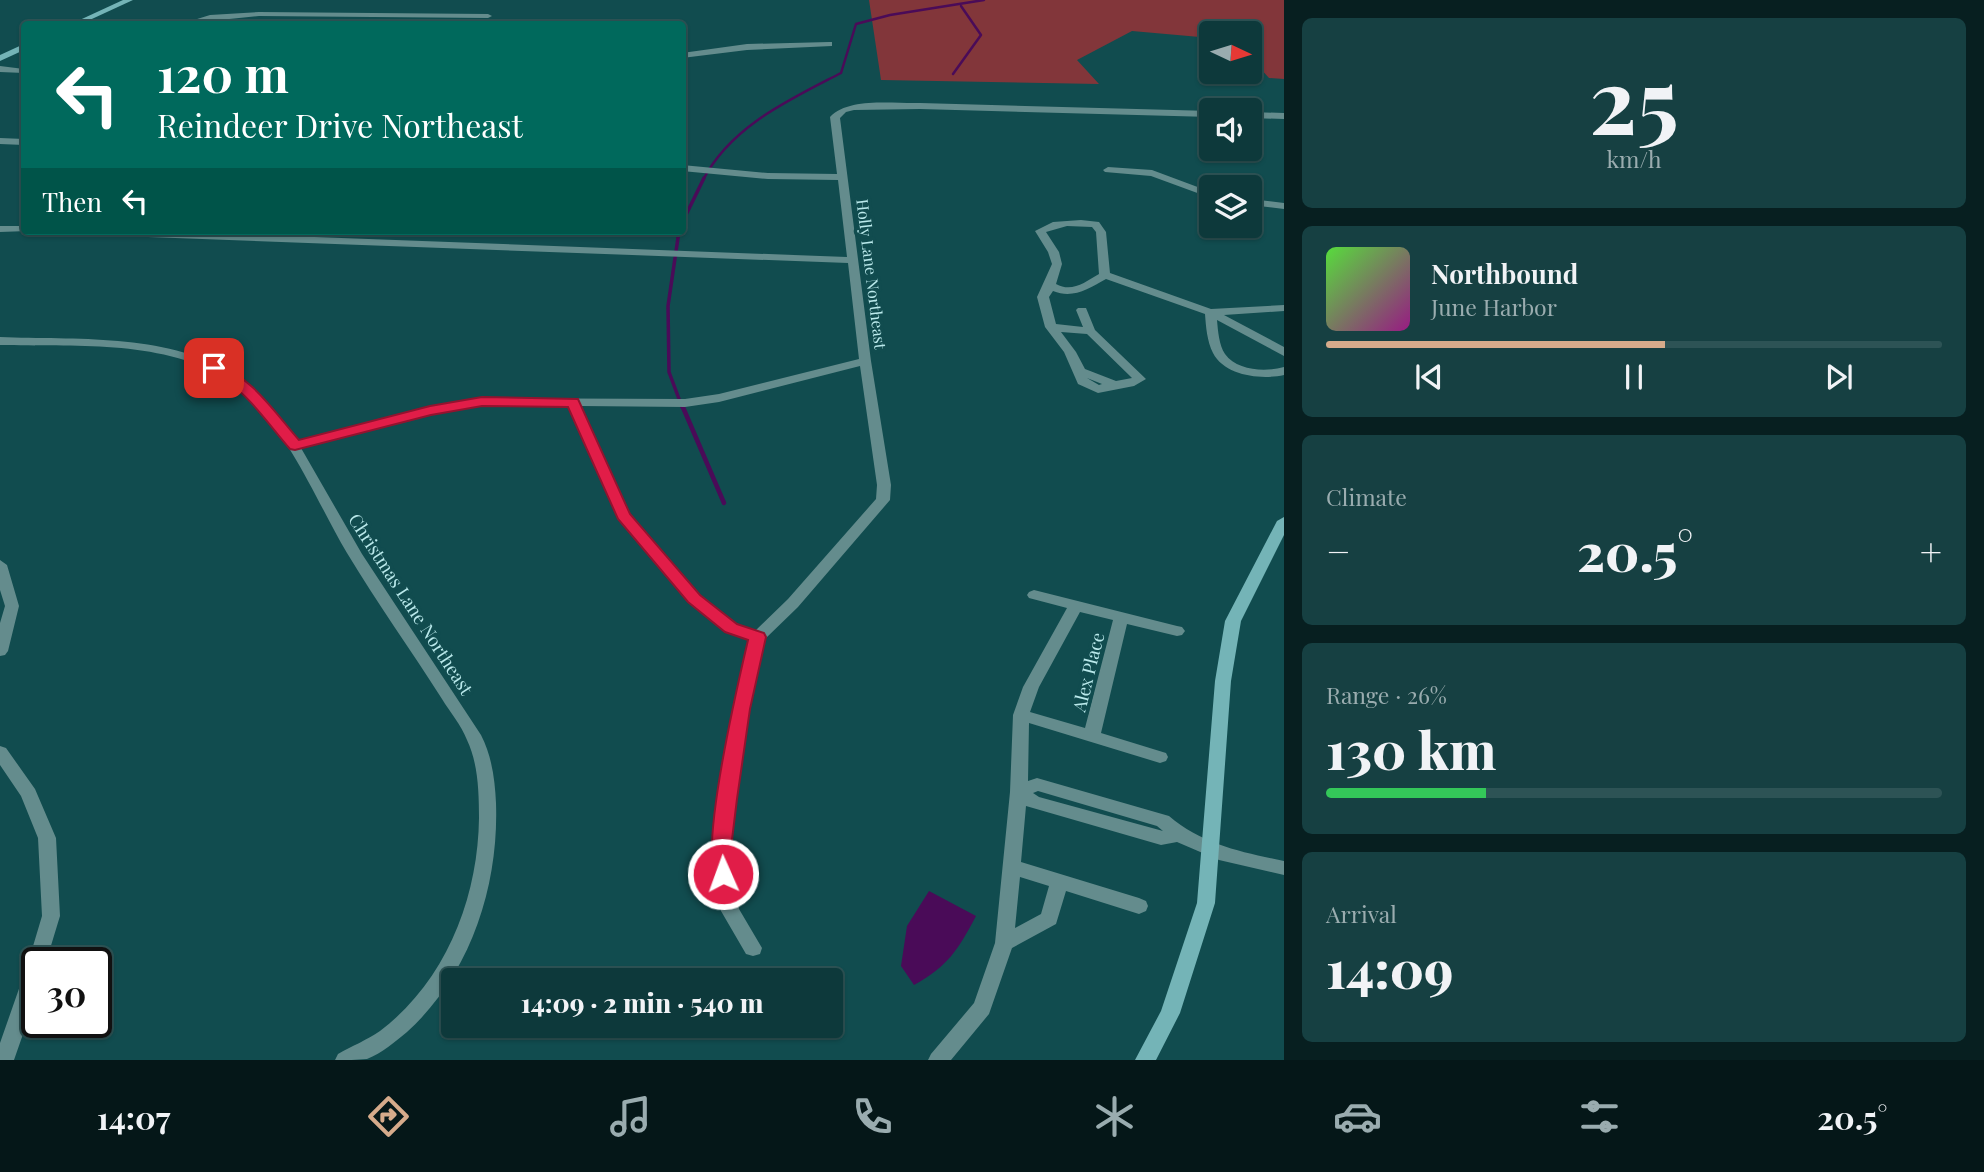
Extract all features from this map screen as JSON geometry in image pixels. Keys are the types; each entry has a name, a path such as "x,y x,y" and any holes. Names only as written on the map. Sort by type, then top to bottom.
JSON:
{"main road":[{"path":"82,21 129,0"},
{"path":"0,58 21,48"},
{"path":"1145,1060 1170,1013 1189,962 1206,903 1223,681 1233,621 1283,524"}],"street":[{"path":"198,21 259,14 488,16"},
{"path":"686,55 747,47 829,44"},
{"path":"0,69 21,71"},
{"name":"Holly Lane Northeast","path":"295,446 430,410 482,402 652,404 719,398 865,361 835,117 843,110 854,107 920,106 1199,114"},
{"path":"1262,115 1284,116"},
{"path":"0,141 21,142"},
{"path":"686,168 768,176 842,177"},
{"path":"1108,170 1152,173 1199,191"},
{"path":"1262,203 1284,206"},
{"path":"1082,310 1090,331 1140,379 1129,384 1098,389 1082,381 1081,372 1051,327 1042,297 1052,286 1053,271 1058,264 1055,249 1042,237 1040,231 1073,222 1095,224 1101,232 1105,275"},
{"path":"0,229 21,229"},
{"path":"175,235 852,260"},
{"path":"1052,286 1059,291 1077,290 1105,275 1210,312 1284,352"},
{"path":"1210,312 1284,308"},
{"path":"1210,312 1218,352 1223,360 1250,372 1267,374 1284,371"},
{"path":"1051,327 1090,331"},
{"name":"Christmas Lane Northeast","path":"0,341 133,348 189,357 230,377 258,402 295,446 336,524 475,741 488,800 485,859 477,901 464,941 442,977 417,1007 386,1038 345,1060"},
{"path":"753,948 730,911 720,856 741,709 758,637 793,603 883,500 884,485 865,361"},
{"path":"573,402 623,516 694,598 731,628 758,637"},
{"path":"0,565 12,606 0,651"},
{"path":"1034,595 1177,631"},
{"path":"938,1060 982,1008 1004,943 1019,792 1021,715 1031,687 1076,605"},
{"name":"Alex Place","path":"1092,735 1121,618"},
{"path":"1021,715 1160,757"},
{"path":"0,752 29,794 47,838 51,916 42,947"},
{"path":"1019,792 1037,784 1161,838 1177,835 1212,852 1284,868"},
{"path":"1012,867 1139,906"},
{"path":"1004,943 1049,919 1059,882"},
{"path":"4,1060 21,1011"}],"shaded area":[{"path":"869,0 1284,0 1284,79 1269,78 1262,70 1262,21 1199,21 1199,37 1132,31 1077,60 1099,84 881,80"},
{"path":"929,891 976,916 964,938 944,964 914,985 901,966 907,926"}],"waterway":[{"path":"703,180 729,144 763,116 841,73 856,24 890,15 984,0"},
{"path":"953,74 981,35 961,6"},
{"path":"686,215 703,180"},
{"path":"678,235 668,306 669,372 682,407"},
{"path":"682,405 724,503"}],"route":[{"path":"214,368 230,377 258,402 295,446 430,410 482,402 573,402 623,516 694,598 731,628 758,637 741,709 727,799 720,856 723,874"}]}
